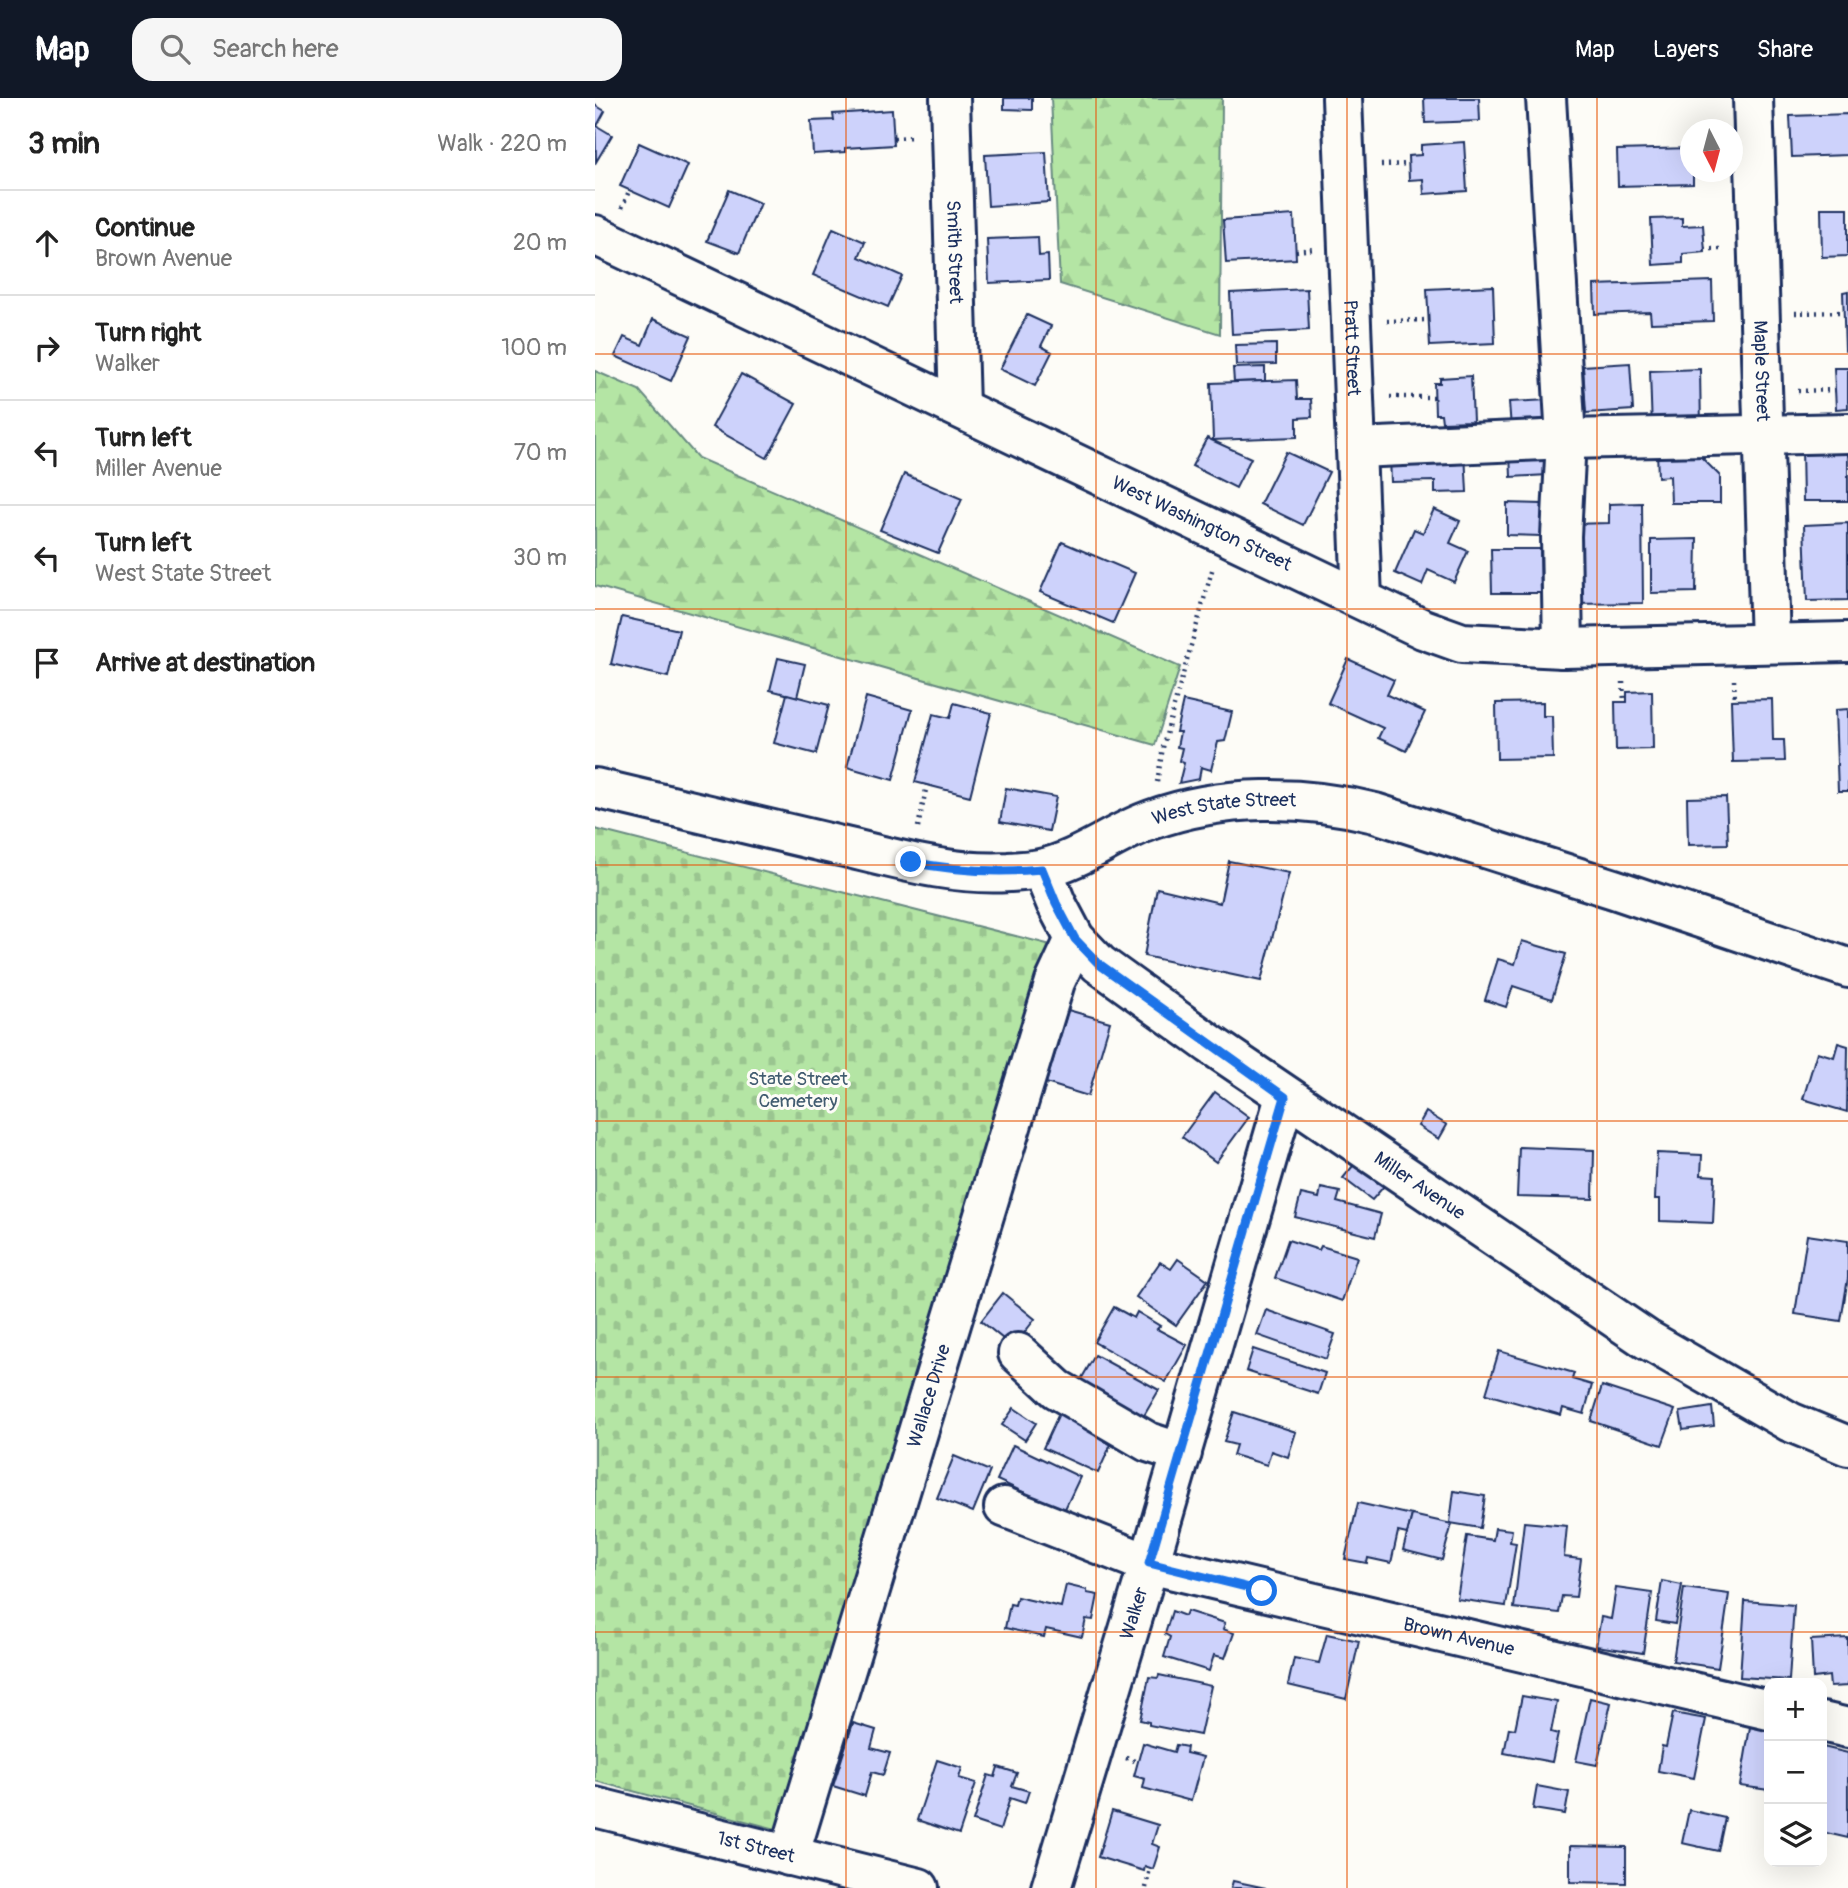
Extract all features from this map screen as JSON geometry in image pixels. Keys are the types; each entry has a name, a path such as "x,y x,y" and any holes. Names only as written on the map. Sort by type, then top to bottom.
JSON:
{"street":[{"name":"Smith Street","path":"950,98 959,407"},
{"name":"Pratt Street","path":"1342,98 1362,598"},
{"path":"1546,98 1566,439 1561,536 1563,648"},
{"name":"Maple Street","path":"1753,98 1770,643"},
{"name":"West Washington Street","path":"595,235 1423,629 1462,643 1563,648 1848,642"},
{"path":"1356,448 1566,439 1848,433"},
{"name":"West State Street","path":"595,788 937,867 984,872 1042,869 1153,819 1184,810 1263,801 1314,801 1343,805 1639,897 1848,968"},
{"name":"Miller Avenue","path":"1042,869 1075,939 1099,964 1285,1097 1646,1339 1790,1422 1848,1446"},
{"name":"Wallace Drive","path":"789,1856 1055,982 1075,939"},
{"name":"Walker","path":"1051,1888 1182,1453 1285,1097"},
{"path":"1018,1353 1057,1389 1148,1442 1182,1453"},
{"name":"Brown Avenue","path":"1004,1507 1149,1563 1764,1709"},
{"path":"1827,1723 1848,1728"},
{"name":"1st Street","path":"595,1807 919,1888"}],"path":[{"path":"1374,166 1408,164"},
{"path":"623,206 629,191"},
{"path":"1783,313 1843,312"},
{"path":"1381,321 1428,320"},
{"path":"1786,392 1835,390"},
{"path":"1385,397 1434,397"},
{"path":"1154,794 1164,741 1212,568"},
{"path":"1733,673 1735,700"},
{"path":"1623,674 1624,702"},
{"path":"923,805 927,785"},
{"path":"1146,1888 1150,1868"}],"green space":[{"path":"1051,98 1222,98 1220,334 1060,284"},
{"path":"595,371 639,390 698,458 1180,667 1155,745 595,586"},
{"name":"State Street Cemetery","path":"595,829 1055,946 776,1829 595,1781"}],"building":[{"path":"1004,98 1032,98 1032,110 1004,109"},
{"path":"1424,98 1479,98 1480,121 1425,123"},
{"path":"595,105 605,111 597,126 612,135 596,162"},
{"path":"892,110 894,145 845,148 845,152 813,154 811,121 834,120 833,114"},
{"path":"1848,114 1848,155 1792,157 1790,116"},
{"path":"1464,142 1467,191 1424,194 1423,179 1409,180 1408,156 1421,155 1421,145"},
{"path":"639,143 688,165 669,208 620,186"},
{"path":"1680,148 1680,182 1693,184 1618,186 1617,150"},
{"path":"1046,152 1049,202 988,206 985,155"},
{"path":"729,190 760,203 739,253 707,241"},
{"path":"1821,208 1848,208 1848,256 1822,257"},
{"path":"1294,215 1296,259 1226,263 1223,220"},
{"path":"1682,218 1682,226 1703,225 1705,252 1683,254 1683,263 1653,265 1651,219"},
{"path":"833,228 865,242 859,257 902,276 888,307 813,275"},
{"path":"1038,237 1039,256 1048,255 1049,280 989,283 987,239"},
{"path":"1712,281 1713,321 1651,323 1650,312 1595,314 1594,285"},
{"path":"1493,286 1495,343 1430,346 1427,289"},
{"path":"1307,289 1309,330 1232,334 1230,293"},
{"path":"1848,291 1848,350 1845,350 1843,292"},
{"path":"1027,315 1051,326 1041,346 1052,352 1035,386 1000,369"},
{"path":"653,319 691,336 671,381 615,356 624,337 642,345"},
{"path":"1276,344 1276,364 1236,365 1235,345"},
{"path":"1630,363 1633,410 1586,413 1583,366"},
{"path":"1265,367 1265,381 1234,382 1233,368"},
{"path":"1834,368 1848,368 1848,408 1836,409"},
{"path":"1700,369 1701,430 1652,430 1650,371"},
{"path":"741,374 796,404 767,458 712,427"},
{"path":"1471,376 1473,421 1442,422 1441,414 1435,414 1434,383 1440,383 1440,378"},
{"path":"1296,380 1297,399 1311,399 1312,417 1297,418 1297,437 1213,440 1211,383"},
{"path":"1548,400 1549,426 1511,428 1509,402"},
{"path":"1207,438 1251,458 1236,488 1192,466"},
{"path":"1802,448 1848,448 1848,501 1803,501"},
{"path":"1547,451 1548,475 1511,477 1510,452"},
{"path":"1657,451 1695,451 1720,476 1720,503 1671,503 1670,476 1658,477"},
{"path":"1286,452 1329,472 1303,525 1260,504"},
{"path":"1465,453 1467,492 1435,493 1435,481 1391,482 1390,457"},
{"path":"904,474 962,499 938,553 880,530"},
{"path":"1507,503 1542,504 1541,536 1507,535"},
{"path":"1642,503 1643,603 1572,604 1570,524 1609,523 1609,504"},
{"path":"1434,509 1460,521 1450,543 1468,551 1454,582 1428,570 1422,585 1395,573 1414,529 1423,533"},
{"path":"1848,523 1848,600 1807,601 1804,525"},
{"path":"1697,539 1696,592 1651,593 1651,540"},
{"path":"1062,542 1135,573 1113,623 1040,592"},
{"path":"1491,549 1540,549 1541,593 1492,593"},
{"path":"622,617 679,630 668,677 611,664"},
{"path":"778,658 805,664 797,697 770,690"},
{"path":"1348,659 1394,680 1387,695 1425,712 1406,751 1378,738 1383,728 1328,703"},
{"path":"1652,691 1653,749 1616,750 1615,702 1627,702 1627,692"},
{"path":"787,694 829,705 816,754 774,743"},
{"path":"866,697 912,710 893,780 847,767"},
{"path":"1772,699 1773,740 1784,740 1785,761 1733,762 1731,700"},
{"path":"1183,701 1232,712 1225,741 1218,742 1211,770 1201,767 1199,779 1179,783 1184,763 1179,761 1182,748 1177,747 1180,732 1176,732"},
{"path":"1543,702 1543,716 1552,716 1553,758 1497,759 1496,703"},
{"path":"954,703 991,713 970,796 915,782 933,714 950,718"},
{"path":"1848,709 1848,791 1838,791 1835,710"},
{"path":"1006,788 1056,797 1049,831 1000,822"},
{"path":"1726,797 1728,844 1688,845 1687,798"},
{"path":"1229,861 1289,873 1261,981 1144,956 1157,888 1220,903"},
{"path":"1522,941 1566,954 1552,999 1513,986 1506,1007 1485,1000 1498,959 1515,964"},
{"path":"1068,1010 1110,1022 1088,1096 1046,1083"},
{"path":"1838,1043 1848,1046 1847,1112 1803,1099 1817,1052 1834,1057"},
{"path":"1215,1092 1249,1117 1216,1162 1182,1137"},
{"path":"1426,1112 1447,1125 1439,1139 1418,1126"},
{"path":"1519,1147 1594,1150 1593,1199 1517,1197"},
{"path":"1657,1153 1702,1155 1701,1175 1715,1176 1713,1223 1660,1221 1660,1199 1655,1199"},
{"path":"1357,1161 1386,1184 1372,1200 1343,1178"},
{"path":"1321,1188 1340,1192 1337,1202 1381,1214 1375,1237 1295,1217 1301,1194 1319,1198"},
{"path":"1807,1235 1848,1241 1848,1278 1841,1321 1795,1314"},
{"path":"1288,1240 1319,1250 1321,1246 1357,1257 1342,1301 1275,1278"},
{"path":"1178,1259 1208,1280 1176,1325 1136,1297 1160,1262 1171,1269"},
{"path":"1003,1293 1035,1319 1013,1347 981,1321"},
{"path":"1114,1307 1134,1318 1137,1312 1160,1326 1157,1329 1187,1345 1166,1382 1094,1342"},
{"path":"1266,1310 1335,1334 1326,1359 1257,1335"},
{"path":"1253,1349 1325,1373 1318,1394 1246,1371"},
{"path":"1499,1351 1574,1373 1572,1379 1592,1385 1584,1414 1563,1408 1561,1415 1486,1394"},
{"path":"1095,1355 1159,1390 1138,1426 1075,1390"},
{"path":"1602,1386 1675,1410 1662,1445 1591,1421"},
{"path":"1062,1407 1114,1438 1098,1473 1043,1448"},
{"path":"1712,1407 1714,1426 1683,1430 1680,1412"},
{"path":"1014,1408 1036,1423 1025,1440 1002,1425"},
{"path":"1234,1412 1296,1432 1288,1457 1271,1451 1267,1465 1233,1455 1236,1445 1224,1442"},
{"path":"1013,1445 1080,1477 1064,1511 997,1480"},
{"path":"954,1456 990,1471 973,1512 937,1498"},
{"path":"1454,1491 1485,1496 1480,1528 1450,1523"},
{"path":"1358,1503 1412,1515 1407,1534 1398,1532 1391,1563 1368,1558 1367,1563 1345,1559"},
{"path":"1412,1515 1452,1524 1442,1560 1403,1550"},
{"path":"1524,1522 1567,1526 1564,1557 1581,1559 1576,1597 1562,1596 1559,1613 1514,1608"},
{"path":"1495,1528 1512,1530 1510,1542 1516,1543 1506,1606 1457,1599 1467,1536 1493,1540"},
{"path":"1662,1581 1682,1585 1675,1624 1656,1621"},
{"path":"1066,1585 1098,1595 1093,1620 1086,1619 1082,1637 1046,1629 1044,1637 1005,1628 1010,1604 1015,1605 1017,1597 1061,1607"},
{"path":"1616,1588 1652,1593 1643,1653 1596,1646 1601,1617 1611,1619"},
{"path":"1684,1588 1729,1594 1718,1668 1673,1661"},
{"path":"1745,1601 1794,1605 1789,1678 1740,1677"},
{"path":"1172,1611 1185,1616 1187,1611 1225,1623 1223,1629 1234,1633 1225,1658 1214,1655 1209,1671 1164,1657 1170,1637 1165,1634"},
{"path":"1327,1634 1359,1641 1346,1699 1288,1685 1294,1658 1319,1663"},
{"path":"1848,1638 1848,1686 1830,1687 1829,1676 1813,1678 1811,1640"},
{"path":"1159,1675 1211,1686 1200,1735 1149,1725 1149,1722 1140,1720 1149,1677 1158,1678"},
{"path":"1522,1696 1557,1702 1551,1732 1558,1734 1552,1762 1504,1753 1509,1728 1515,1729"},
{"path":"1590,1698 1611,1703 1597,1765 1576,1761"},
{"path":"1673,1713 1706,1719 1694,1778 1658,1771 1662,1746 1666,1747"},
{"path":"853,1723 876,1730 871,1748 890,1753 883,1775 872,1772 865,1796 833,1786"},
{"path":"1750,1727 1764,1729 1764,1789 1740,1786"},
{"path":"1143,1743 1174,1752 1176,1745 1187,1747 1186,1753 1203,1757 1191,1801 1143,1788 1145,1779 1134,1776"},
{"path":"1827,1748 1848,1753 1848,1838 1827,1833"},
{"path":"937,1760 962,1768 959,1778 976,1783 959,1834 917,1820"},
{"path":"998,1767 1017,1773 1012,1786 1029,1791 1025,1803 1010,1798 1000,1830 973,1821 988,1775 995,1777"},
{"path":"1537,1786 1569,1792 1565,1814 1533,1809"},
{"path":"1689,1810 1725,1818 1718,1851 1682,1843"},
{"path":"1112,1811 1158,1825 1152,1844 1160,1847 1153,1869 1145,1866 1144,1871 1098,1857"},
{"path":"1570,1846 1626,1847 1626,1883 1570,1882"},
{"path":"1233,1881 1266,1888 1231,1888"}],"route":[{"path":"911,862 973,872 1042,869 1075,939 1099,964 1285,1097 1149,1563 1262,1591"}]}
